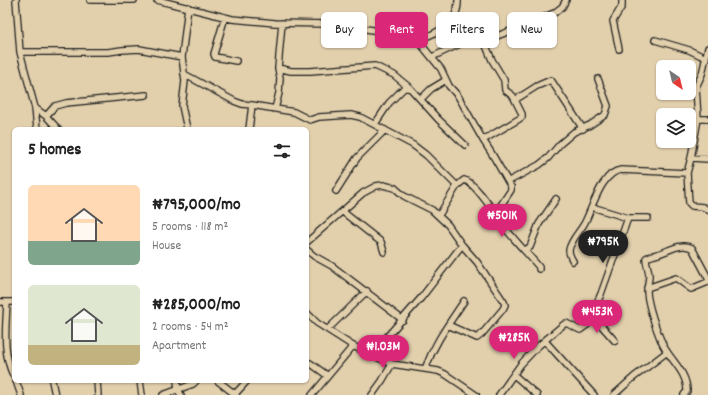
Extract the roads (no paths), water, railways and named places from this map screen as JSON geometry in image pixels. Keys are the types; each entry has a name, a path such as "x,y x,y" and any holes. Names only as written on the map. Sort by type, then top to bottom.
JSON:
{"street":[{"path":"16,0 20,52 35,108 38,127"},
{"path":"90,0 134,0"},
{"path":"157,0 179,2 188,7 225,17 282,23 327,24 375,30"},
{"path":"428,36 433,34 454,18 458,0"},
{"path":"499,35 554,13 566,0"},
{"path":"619,49 614,21 622,6 622,0"},
{"path":"187,127 182,106 186,77 182,57 188,7"},
{"path":"225,17 214,54 215,57 236,61"},
{"path":"275,109 279,94 280,78 278,68 282,23"},
{"path":"655,40 689,50 706,58"},
{"path":"425,48 441,69 449,86 458,96 482,140 509,181 512,190 495,214"},
{"path":"432,57 451,48"},
{"path":"482,140 522,117 516,100 510,92 505,90 504,80 487,48"},
{"path":"708,48 702,74 696,88 698,119 687,173 689,203 692,206 703,207 708,210"},
{"path":"20,52 108,52 139,49 182,57"},
{"path":"278,68 310,71 375,66 394,75 421,99 438,119 465,145"},
{"path":"186,77 207,85 242,104 294,112 310,120 319,117 351,115 360,116 413,145 426,155 457,186"},
{"path":"509,181 539,165 553,154 560,144 574,132 583,129 605,115 608,106 598,79"},
{"path":"421,99 432,89 446,80"},
{"path":"516,100 537,86 551,80 583,129"},
{"path":"375,124 389,103 405,86"},
{"path":"46,116 55,106 66,103 146,95"},
{"path":"249,127 252,105"},
{"path":"35,108 46,116 56,127"},
{"path":"698,119 708,120"},
{"path":"336,191 357,158 385,130"},
{"path":"691,158 708,159"},
{"path":"572,261 569,254 571,245 586,220 603,183 617,170 687,173"},
{"path":"439,215 457,186 464,180 468,181 478,191 506,230 525,250 539,269"},
{"path":"309,240 363,194 376,186 383,185 394,188 404,196 432,210 439,215 457,236 462,246 488,278 505,305 482,334 477,338 448,325"},
{"path":"525,250 530,247 538,224 556,199"},
{"path":"592,207 628,218 648,218"},
{"path":"343,212 380,242 384,252"},
{"path":"499,395 521,364 566,323 580,330 587,324 592,316 614,260 618,242 628,218"},
{"path":"375,355 385,340 403,320 462,246"},
{"path":"684,395 687,391 685,381 679,367 667,352 656,325 647,294 649,276 646,258 683,246 692,248 708,278"},
{"path":"309,252 314,256 329,263 403,320"},
{"path":"647,288 676,278 690,289 708,282"},
{"path":"328,329 367,291"},
{"path":"424,369 440,336 464,301"},
{"path":"0,302 12,302"},
{"path":"6,302 6,357 12,373"},
{"path":"309,316 317,323 354,346 392,364 438,371 445,374 476,395"},
{"path":"592,316 615,341"},
{"path":"545,341 594,395"},
{"path":"312,395 354,346"},
{"path":"615,395 634,377 667,352"},
{"path":"309,363 328,376"},
{"path":"372,395 392,364"},
{"path":"514,375 537,395"},
{"path":"17,383 21,395"},
{"path":"52,383 55,395"},
{"path":"97,383 98,395"},
{"path":"140,383 142,395"},
{"path":"178,383 180,393"},
{"path":"163,395 180,393 194,383"},
{"path":"220,383 235,395 245,383"}]}
